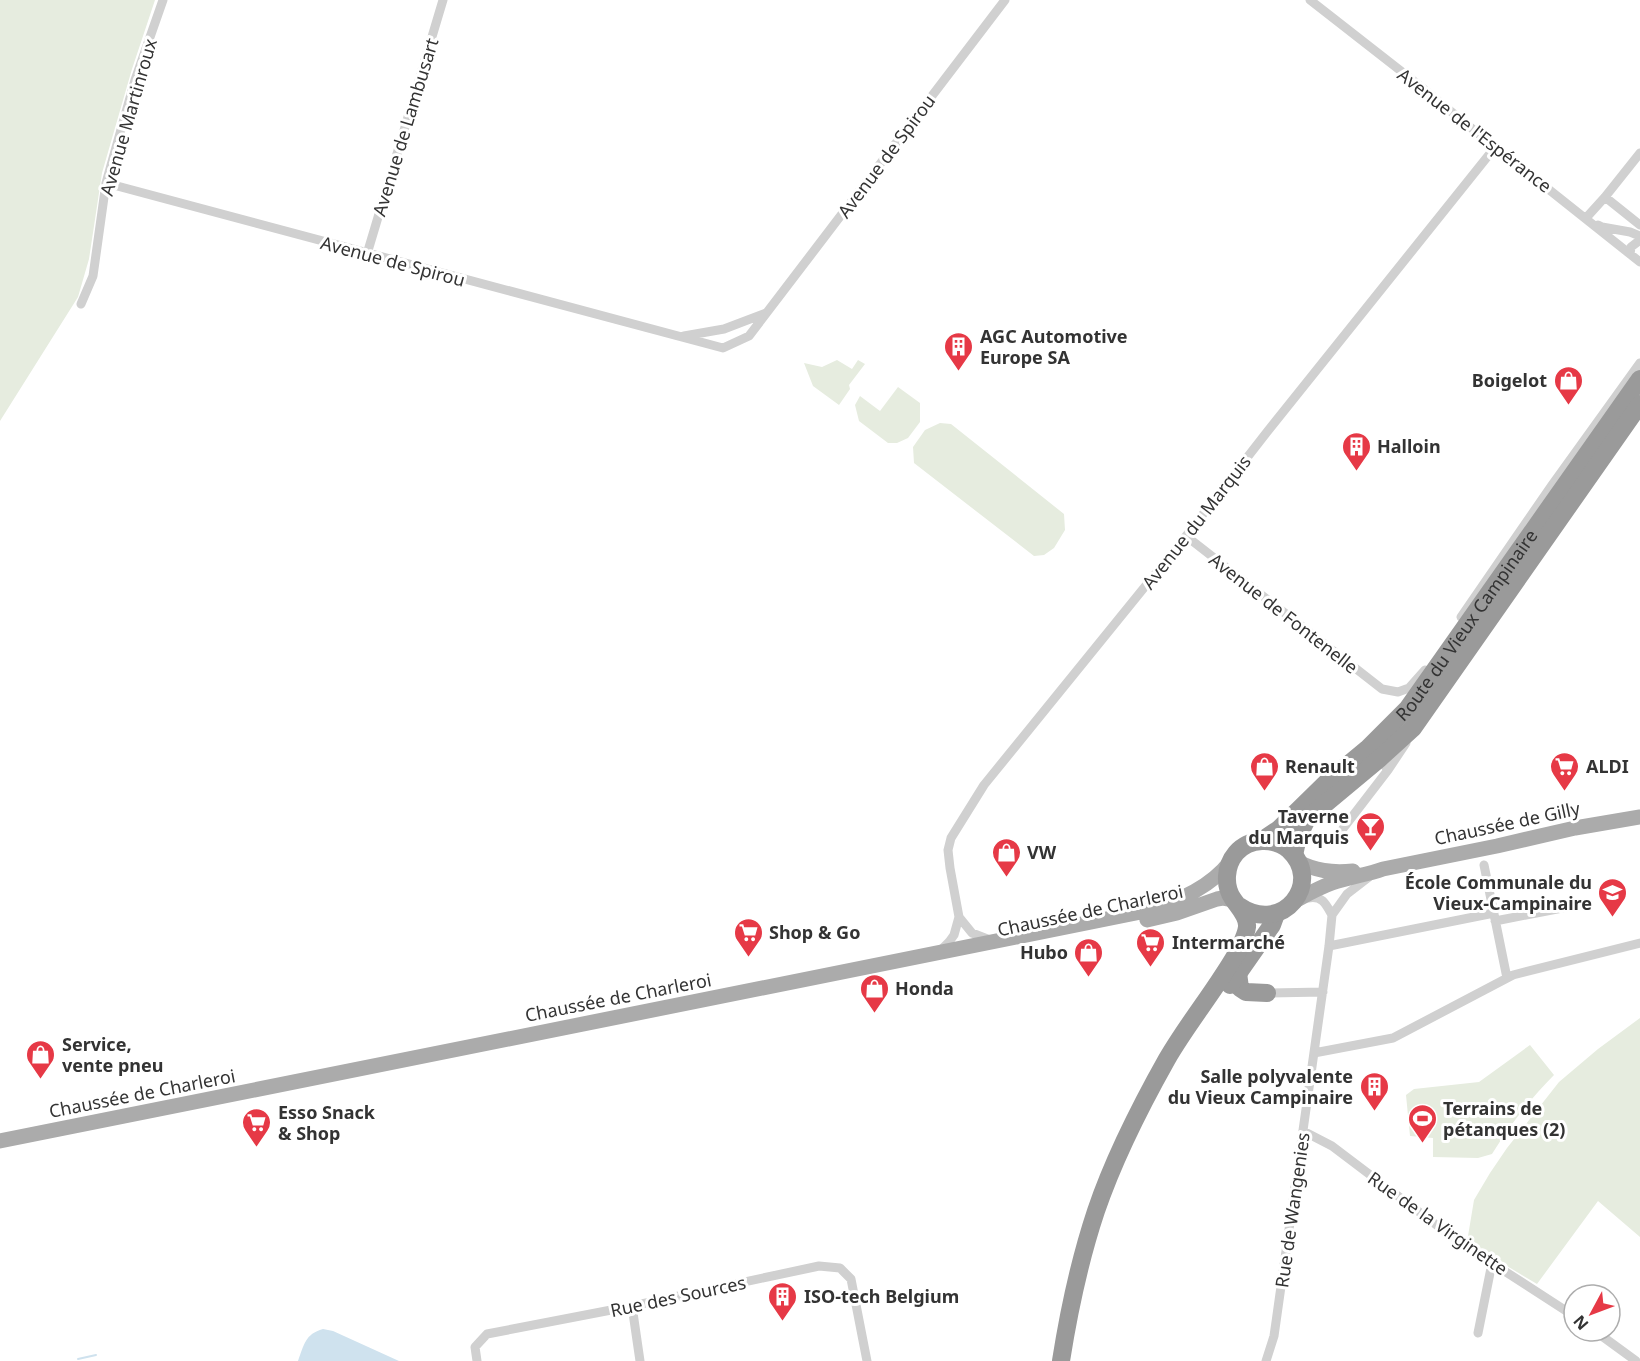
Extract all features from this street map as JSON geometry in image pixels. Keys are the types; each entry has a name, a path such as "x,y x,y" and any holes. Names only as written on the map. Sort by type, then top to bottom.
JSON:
{"highway":[{"name":"Route du Vieux Campinaire","path":"1261,841 1279,829 1408,708 1640,379"},
{"name":"Route du Vieux Campinaire","path":"1296,858 1298,837 1307,819 1384,764 1413,728 1640,404"},
{"path":"1061,1361 1072,1301 1087,1243 1110,1176 1141,1107 1168,1057 1244,939 1247,926 1244,916 1236,903 1230,893 1226,878 1230,862 1243,847 1261,841 1280,844 1296,858 1302,878 1298,895 1286,909 1267,916 1257,915 1247,912 1236,903"},
{"path":"1072,1361 1096,1245 1134,1146 1179,1061 1272,925 1276,914"},
{"path":"1238,973 1240,988 1246,992 1267,993"}],"main road":[{"name":"Chaussée de Gilly","path":"1293,902 1314,890 1376,871 1575,828 1640,817"},
{"name":"Chaussée de Gilly","path":"1296,858 1309,867 1322,871 1350,872 1367,868 1376,871"},
{"name":"Chaussée de Charleroi","path":"871,971 936,954 1131,915 1165,905 1192,893 1213,880 1230,862"},
{"name":"Chaussée de Charleroi","path":"0,1150 795,986 1160,917 1216,899 1223,898 1236,903"},
{"name":"Chaussée de Charleroi","path":"0,1141 350,1076"}],"street":[{"name":"Avenue Martinroux","path":"81,304 93,276 106,183 135,80 163,0"},
{"name":"Avenue de Lambusart","path":"367,254 443,0"},
{"name":"Avenue de Spirou","path":"106,183 723,348 749,336 1005,0"},
{"name":"Avenue de l'Espérance","path":"1310,0 1640,262"},
{"name":"Avenue du Marquis","path":"959,917 948,850 951,838 984,785 1186,536 1496,146"},
{"path":"1630,254 1631,248 1640,238 1630,232 1602,227 1586,218 1640,153"},
{"path":"1605,197 1640,225"},
{"name":"Avenue de Spirou","path":"681,336 724,329 768,312"},
{"name":"Avenue de Fontenelle","path":"1186,536 1382,690 1398,692 1409,688 1422,674 1552,485 1640,363"},
{"name":"Route du Vieux Campinaire","path":"1335,839 1384,764"},
{"path":"1484,865 1507,978"},
{"path":"1293,902 1316,896 1324,900 1332,915 1347,894 1376,871"},
{"path":"1329,946 1578,905"},
{"name":"Rue de Wangenies","path":"1266,1361 1274,1336 1332,915"},
{"path":"959,917 972,933 999,941"},
{"path":"936,954 954,935 959,917"},
{"path":"1314,1053 1392,1038 1513,975 1640,943"},
{"path":"1267,993 1323,992"},
{"name":"Rue de la Virginette","path":"1303,1131 1332,1146 1386,1188 1492,1263 1562,1308"},
{"path":"1478,1333 1492,1263"},
{"name":"Rue des Sources","path":"477,1361 475,1347 487,1334 819,1266 840,1268 851,1279 867,1361"},
{"path":"632,1306 640,1361"},
{"path":"1611,1343 1636,1361"}],"shaded area":[{"path":"0,0 155,0 102,173 89,259 78,297 0,421"},
{"path":"837,360 852,369 858,360 865,364 849,385 850,389 839,405 813,386 804,363 822,367"},
{"path":"898,387 920,403 920,422 908,438 897,443 888,443 859,421 855,405 860,396 880,411"},
{"path":"940,423 951,424 1064,514 1065,530 1054,548 1044,555 1034,556 914,463 913,447 925,430"},
{"path":"1640,1018 1640,1237 1598,1201 1537,1284 1467,1242 1474,1200 1507,1148 1559,1082"},
{"path":"1530,1045 1554,1075 1521,1113 1492,1154 1478,1158 1433,1157 1433,1138 1410,1136 1406,1095 1414,1089 1479,1082"}],"water":[{"path":"323,1329 333,1331 399,1361 298,1361 309,1337"}],"waterway":[{"path":"78,1359 96,1355"}],"place":[{"name":"AGC Automotive Europe SA","path":"959,372"},
{"name":"Boigelot","path":"1568,406"},
{"name":"Halloin","path":"1356,472"},
{"name":"Renault","path":"1264,792"},
{"name":"ALDI","path":"1565,792"},
{"name":"Taverne du Marquis","path":"1370,852"},
{"name":"VW","path":"1006,878"},
{"name":"École Communale du Vieux-Campinaire","path":"1613,918"},
{"name":"Shop & Go","path":"748,958"},
{"name":"Intermarché","path":"1151,968"},
{"name":"Hubo","path":"1089,978"},
{"name":"Honda","path":"874,1014"},
{"name":"Service, vente pneu","path":"41,1080"},
{"name":"Salle polyvalente du Vieux Campinaire","path":"1374,1112"},
{"name":"Terrains de pétanques (2)","path":"1422,1144"},
{"name":"Esso Snack & Shop","path":"257,1148"},
{"name":"ISO-tech Belgium","path":"783,1322"}]}
